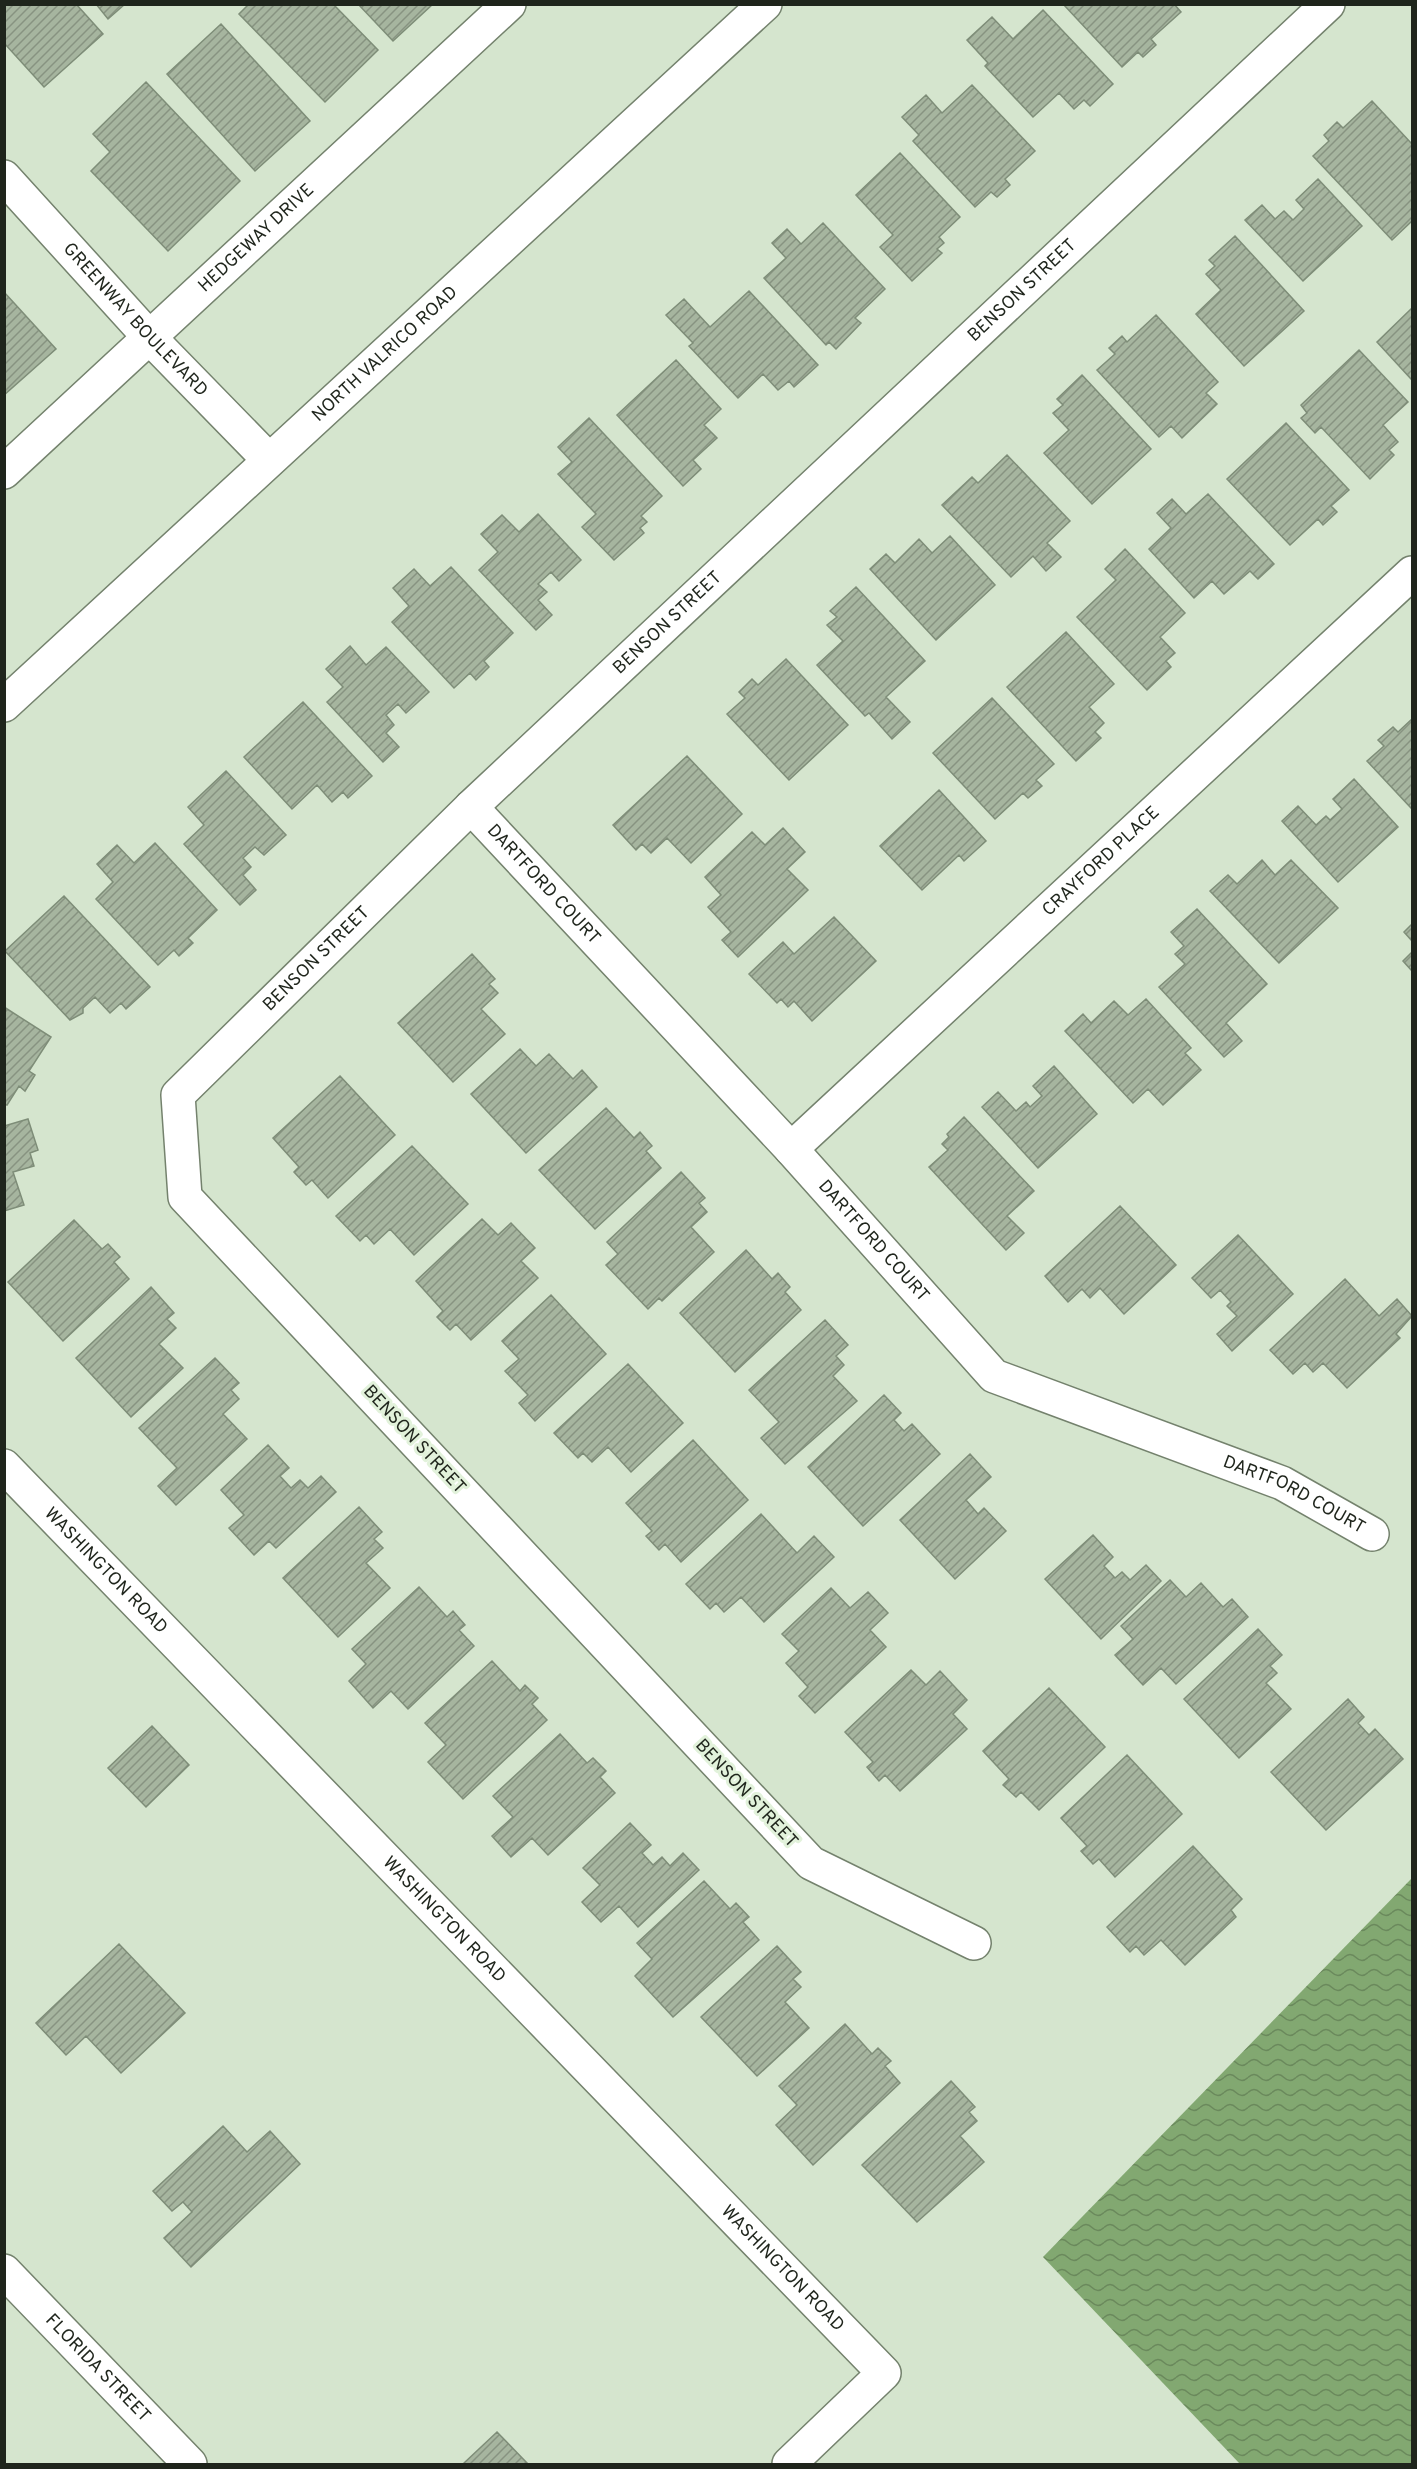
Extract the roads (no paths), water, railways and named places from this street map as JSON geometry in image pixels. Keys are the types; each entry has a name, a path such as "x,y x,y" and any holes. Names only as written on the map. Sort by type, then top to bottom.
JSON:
{"street":[{"name":"HEDGEWAY DRIVE","path":"4,472 509,4"},
{"name":"NORTH VALRICO ROAD","path":"4,705 765,4"},
{"name":"BENSON STREET","path":"974,1943 811,1863 185,1197 178,1095 471,807 1328,4"},
{"name":"GREENWAY BOULEVARD","path":"4,177 150,338 269,460"},
{"name":"CRAYFORD PLACE","path":"791,1149 1413,573"},
{"name":"DARTFORD COURT","path":"471,807 791,1149 994,1376 1282,1483 1372,1534"},
{"name":"WASHINGTON ROAD","path":"4,1466 884,2373 789,2464"},
{"name":"FLORIDA STREET","path":"4,2271 190,2464"}],"water":[{"path":"1412,1878 1412,2464 1240,2464 1043,2257"}]}
